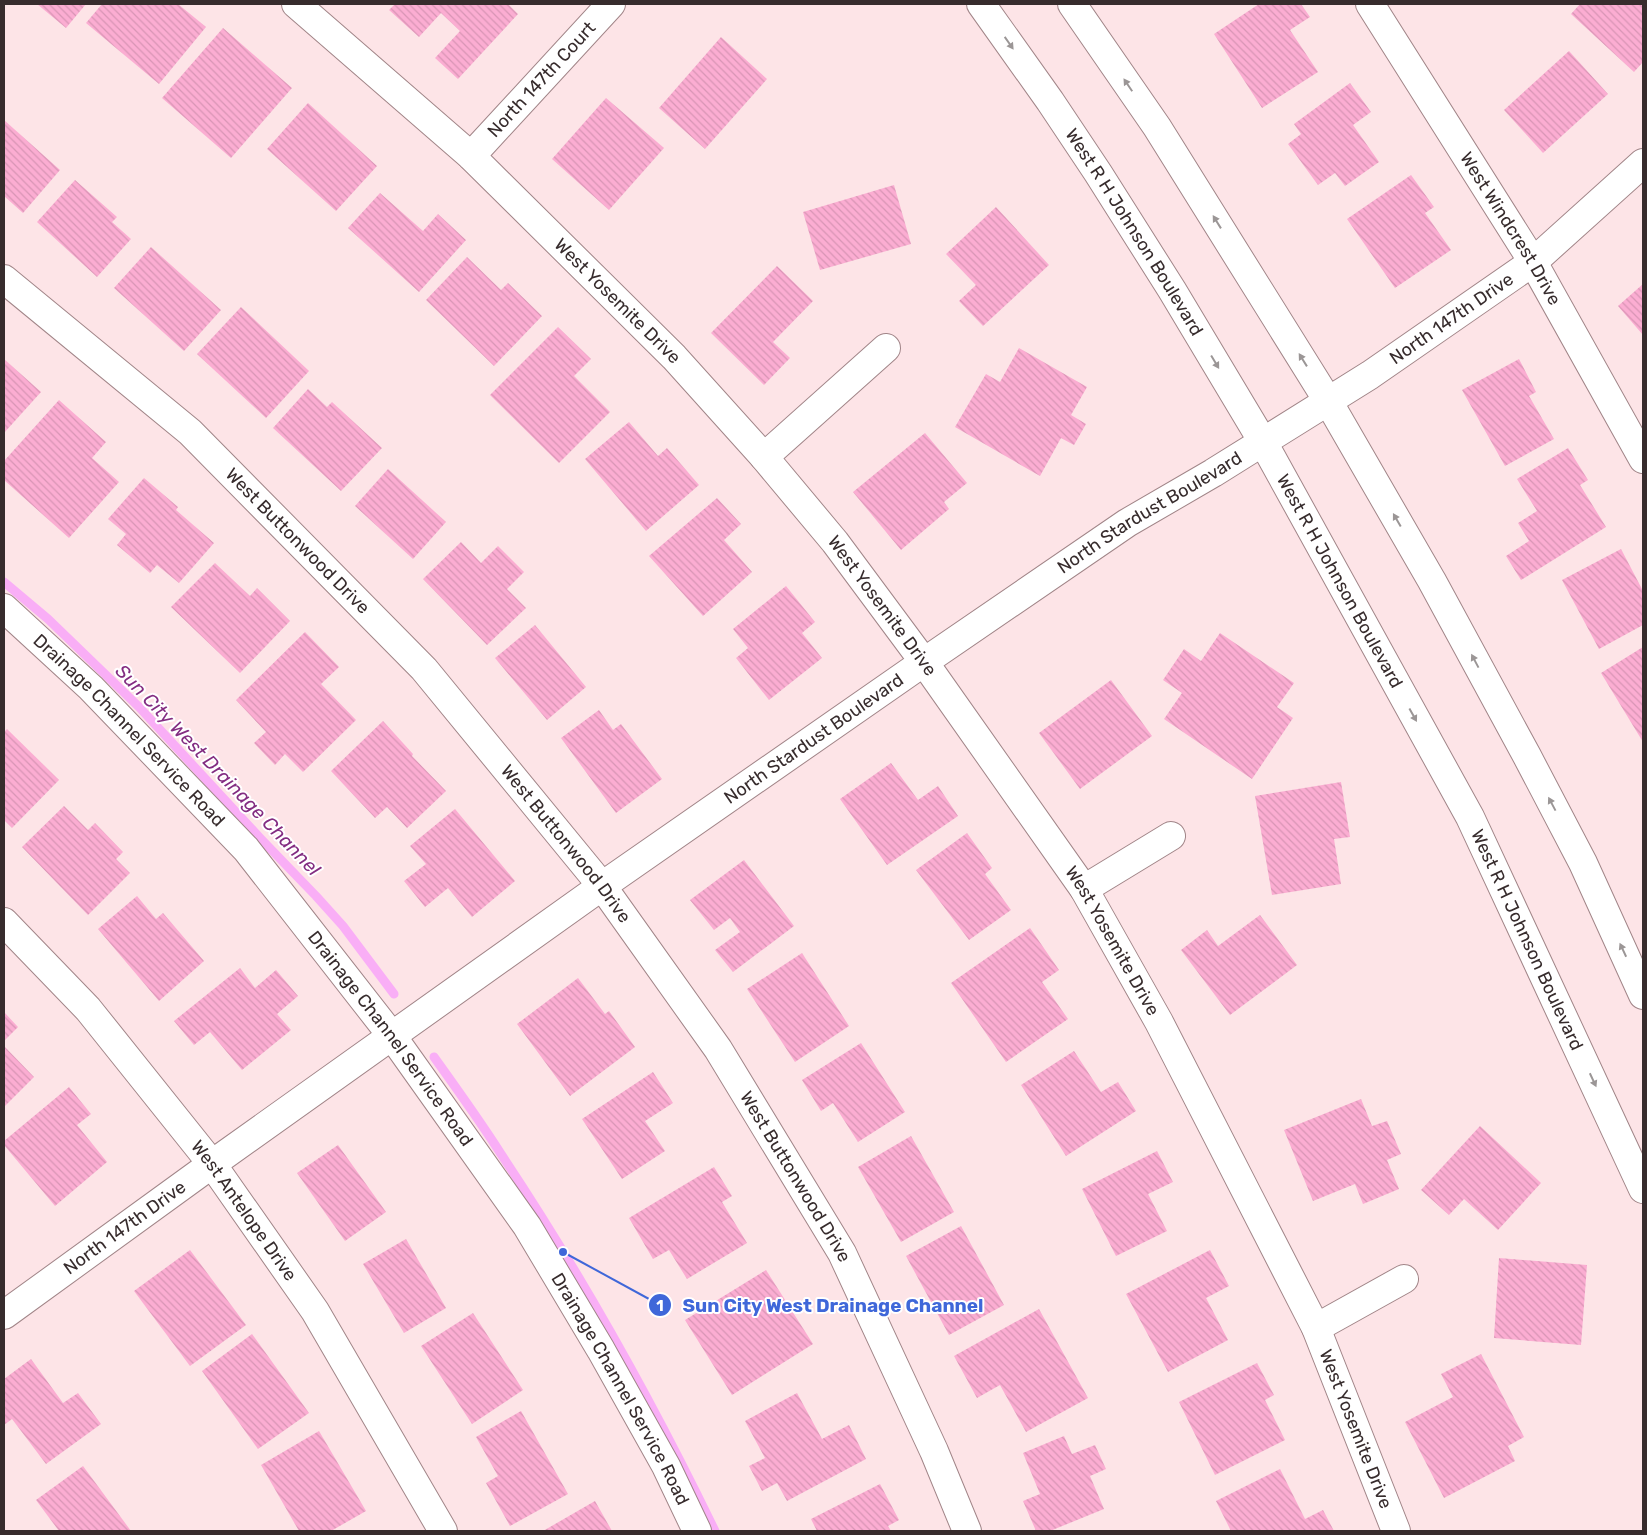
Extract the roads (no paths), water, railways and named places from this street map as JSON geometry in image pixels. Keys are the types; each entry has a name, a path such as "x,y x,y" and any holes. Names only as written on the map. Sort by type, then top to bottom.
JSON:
{"street":[{"name":"West Yosemite Drive","path":"296,4 471,156 674,357 764,458 835,542 924,662 1084,889 1159,1022 1316,1328 1396,1531"},
{"name":"North 147th Court","path":"471,156 610,4"},
{"name":"West R H Johnson Boulevard","path":"981,4 1050,101 1098,173 1168,284 1263,442 1470,817 1643,1189"},
{"path":"1072,4 1157,128 1328,401 1432,581 1583,863 1643,995"},
{"name":"West Windcrest Drive","path":"1370,4 1533,262 1643,459"},
{"name":"North 147th Drive","path":"1296,422 1370,375 1533,262 1643,163"},
{"name":"West Buttonwood Drive","path":"4,279 190,432 335,578 424,669 602,886 718,1048 842,1253 934,1451 967,1531"},
{"path":"764,458 886,348"},
{"name":"North Stardust Boulevard","path":"392,1036 602,886 1127,523 1213,474 1296,422"},
{"name":"Drainage Channel Service Road","path":"4,608 91,688 246,849 392,1036 527,1226 601,1350 666,1466 697,1531"},
{"path":"1084,889 1171,836"},
{"name":"West Antelope Drive","path":"4,922 88,1009 212,1164 315,1311 443,1531"},
{"name":"North 147th Drive","path":"4,1315 392,1036"},
{"name":"West Yosemite Drive","path":"1316,1328 1404,1279"}],"waterway":[{"name":"Sun City West Drainage Channel","path":"4,582 48,619 139,707 343,926 394,994"},
{"name":"Sun City West Drainage Channel","path":"434,1057 531,1199 587,1292 641,1386 715,1531"}],"place":[{"name":"Sun City West Drainage Channel","path":"563,1252"}]}
